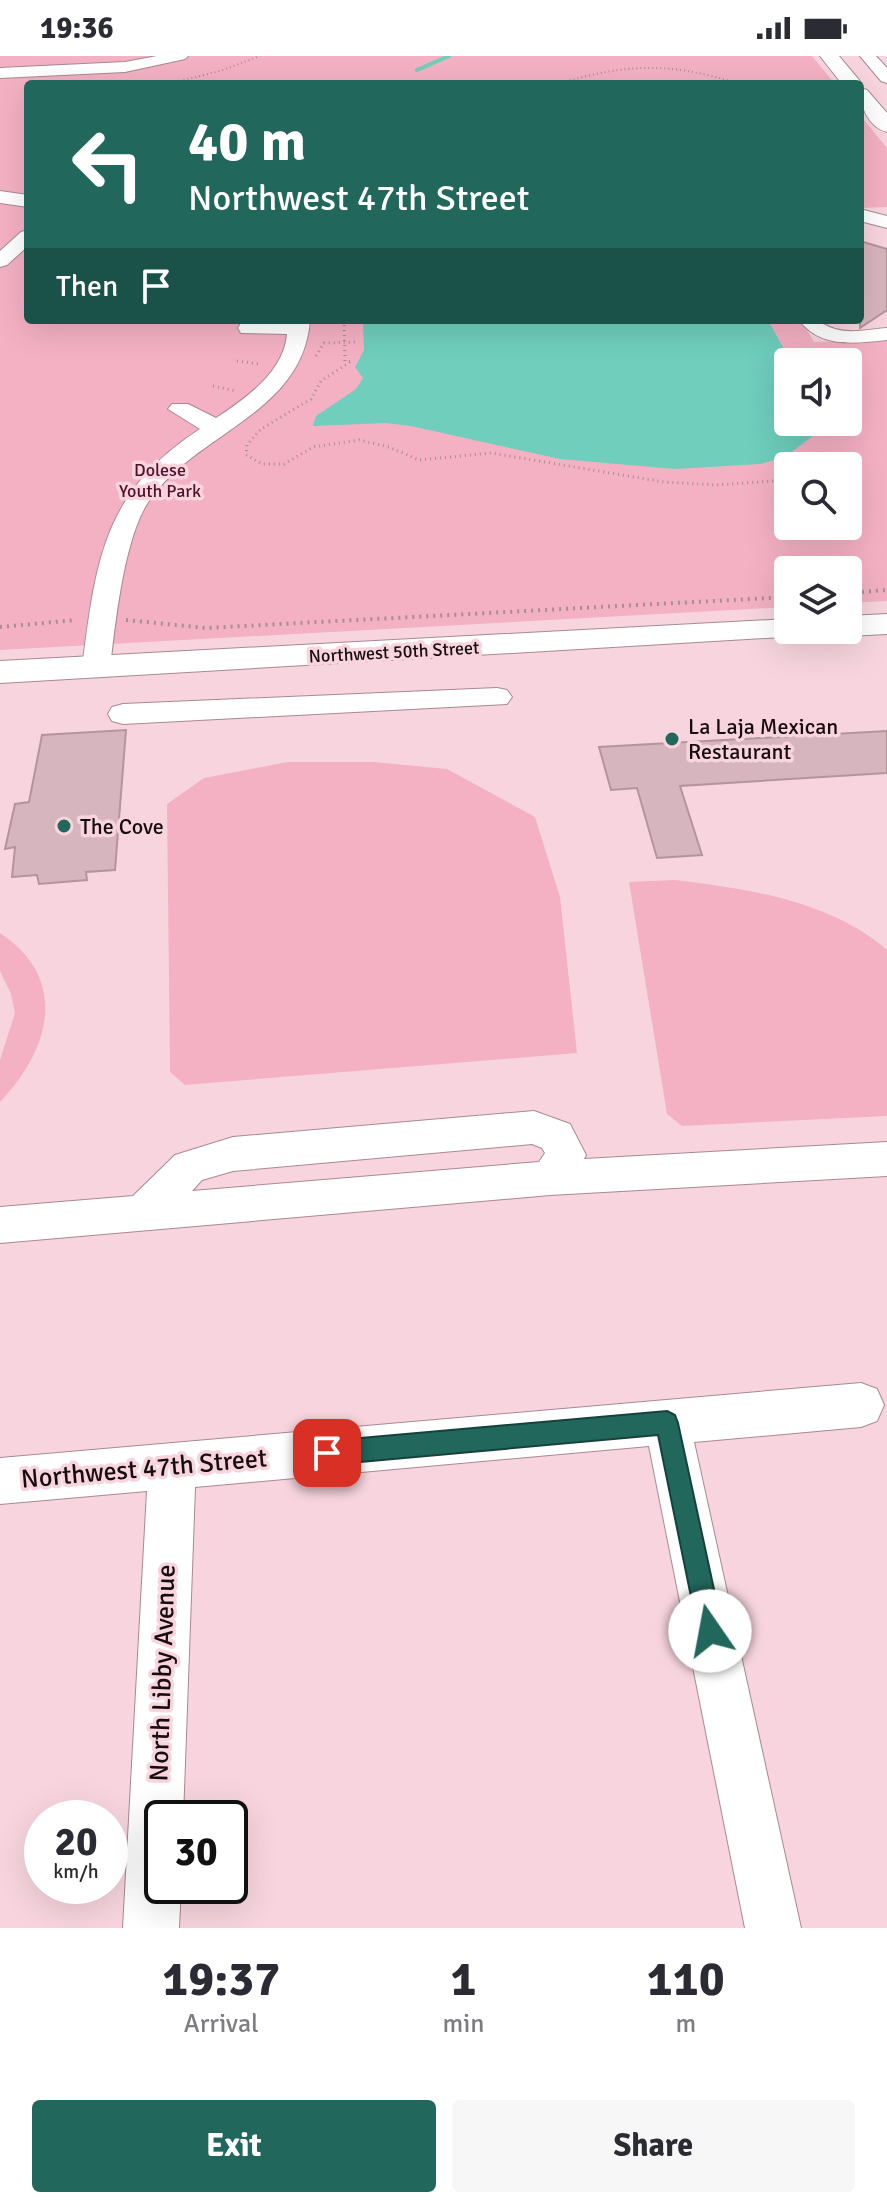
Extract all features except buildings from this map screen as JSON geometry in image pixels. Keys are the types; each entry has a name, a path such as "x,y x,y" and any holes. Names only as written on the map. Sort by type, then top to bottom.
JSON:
{"main road":[{"path":"829,56 849,80"},
{"path":"864,98 874,116"},
{"path":"862,625 887,624"},
{"name":"Northwest 50th Street","path":"0,672 774,630"}],"street":[{"path":"0,73 125,67 180,56"},
{"path":"868,56 887,78"},
{"path":"864,91 887,88"},
{"path":"0,197 24,200"},
{"path":"864,216 887,222"},
{"path":"0,261 24,240"},
{"path":"96,668 111,563 133,505 153,479 181,453 263,396 285,367 299,324 249,328"},
{"path":"813,324 818,332 831,336 887,334"},
{"path":"180,409 219,429"},
{"path":"123,714 497,697"},
{"path":"143,1213 189,1167 233,1154 510,1127 534,1127 556,1136 566,1155 550,1178"},
{"path":"0,1225 550,1178 887,1159"},
{"name":"Northwest 47th Street","path":"0,1481 861,1405"},
{"path":"667,1423 773,1928"},
{"name":"North Libby Avenue","path":"151,1928 172,1467"}],"path":[{"path":"184,80 260,56"},
{"path":"571,80 614,67 647,64 687,68 726,80"},
{"path":"345,324 346,329 342,333 346,336 345,361 352,362 318,383 311,399 258,431 248,444 246,455 262,464 284,464 313,447 359,440 389,447 419,460 491,453 664,482 716,485 774,481"},
{"path":"345,342 355,342"},
{"path":"862,592 887,590"},
{"path":"120,619 206,628 774,598"},
{"path":"0,627 79,620"}],"green space":[{"name":"Dolese Youth Park","path":"0,56 812,56 832,80 24,80 24,324 803,324 814,342 887,340 887,601 862,602 862,556 774,556 774,608 0,650"},
{"path":"864,120 887,148 887,207 864,208"},
{"path":"288,762 374,762 447,769 535,817 560,897 577,1053 185,1085 170,1072 167,804 204,778"},
{"path":"675,880 759,893 814,908 840,919 887,950 887,1116 682,1126 667,1114 629,882"},
{"path":"0,933 22,951 37,972 44,993 45,1015 31,1060 0,1102 0,1060 15,1013 11,994 0,971"}],"shaded area":[{"path":"363,324 770,324 783,348 774,348 774,436 813,436 792,452 774,452 774,460 760,464 675,469 560,459 411,426 385,423 313,426 316,416 356,389 363,378 355,367 364,350"}],"waterway":[{"path":"417,70 449,56"}],"place":[{"name":"La Laja Mexican Restaurant","path":"672,739"},
{"name":"The Cove","path":"64,826"}],"route":[{"path":"327,1453 667,1423 710,1631"}]}
